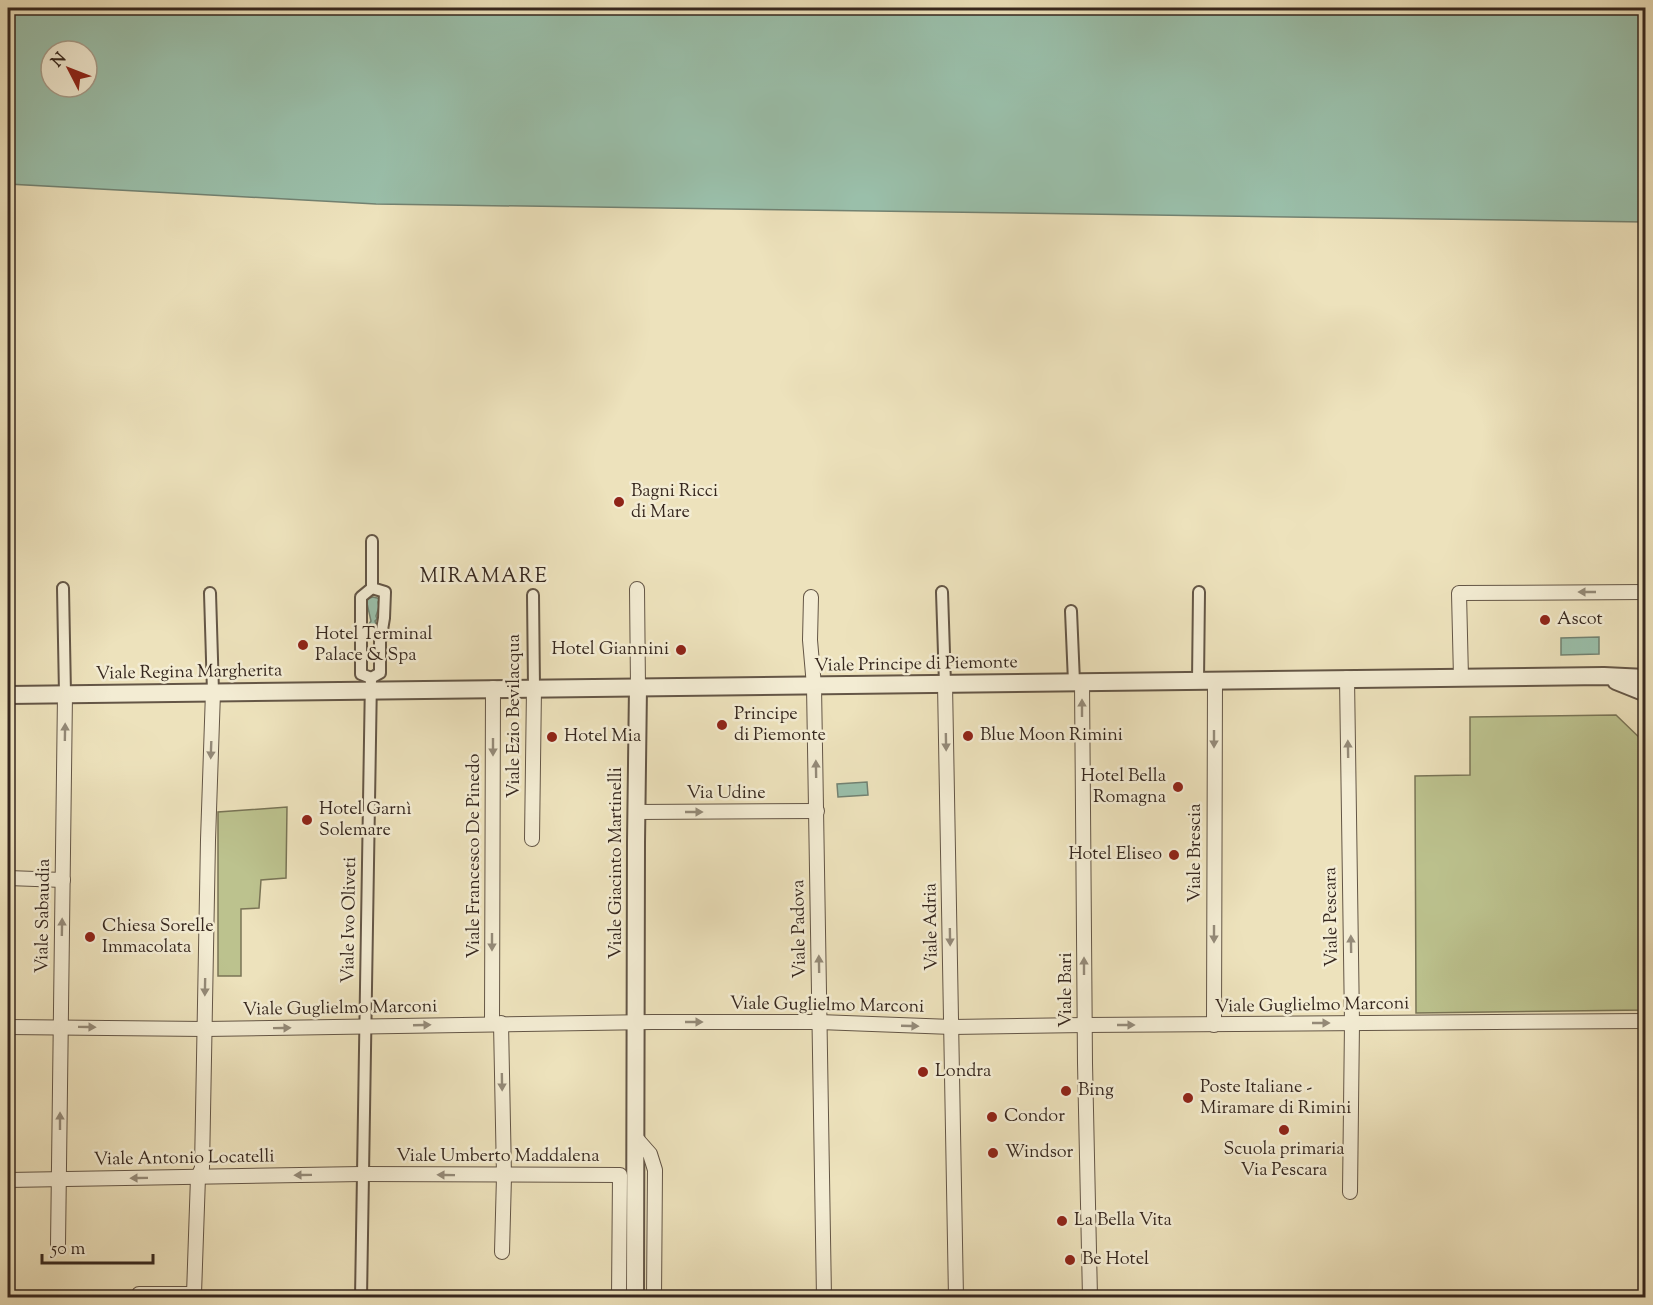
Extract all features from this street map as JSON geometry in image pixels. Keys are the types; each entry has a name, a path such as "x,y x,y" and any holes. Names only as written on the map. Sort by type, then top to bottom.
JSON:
{"street":[{"path":"371,684 361,674 361,597 372,588 372,541"},
{"name":"Viale Sabaudia","path":"58,1245 65,694 63,588"},
{"name":"Viale Ivo Oliveti","path":"361,1298 371,684 380,673 385,592 372,588"},
{"name":"Viale Giacinto Martinelli","path":"636,1298 637,588"},
{"name":"Viale Adria","path":"942,592 956,1298"},
{"name":"Viale Brescia","path":"1199,592 1207,680 1214,1025"},
{"path":"1461,678 1459,593 1646,592"},
{"path":"139,1294 194,1294 198,1177 202,1168 213,692 210,593"},
{"name":"Viale Ezio Bevilacqua","path":"532,838 533,595"},
{"name":"Viale Padova","path":"811,597 810,640 814,686 817,811 824,1298"},
{"name":"Viale Bari","path":"1071,611 1078,682 1090,1298"},
{"path":"362,652 370,641 380,645"},
{"path":"362,652 370,661 380,656"},
{"name":"Viale Principe di Piemonte","path":"1604,676 1646,693"},
{"name":"Viale Principe di Piemonte","path":"371,684 534,688 1347,678 1604,676 1646,678"},
{"name":"Viale Pescara","path":"1347,678 1352,1023 1350,1192"},
{"name":"Viale Regina Margherita","path":"8,695 213,692 371,684"},
{"name":"Viale Francesco De Pinedo","path":"493,688 496,1023 504,1176 502,1252"},
{"name":"Via Udine","path":"636,812 817,811"},
{"path":"8,878 63,880"},
{"name":"Viale Guglielmo Marconi","path":"8,1027 205,1029 496,1023 819,1022 952,1028 1646,1021"},
{"path":"636,1137 650,1154 655,1170 654,1298"},
{"name":"Viale Umberto Maddalena","path":"362,1174 620,1175 619,1298"},
{"name":"Viale Antonio Locatelli","path":"8,1180 362,1174"}],"shaded area":[{"path":"8,8 1645,8 1645,222 376,204 8,184"},
{"path":"373,597 381,599 378,602 376,624 372,628 369,624 371,621 366,599"},
{"path":"1599,637 1599,654 1561,655 1561,638"},
{"path":"1616,715 1645,743 1645,1010 1416,1013 1415,776 1470,775 1470,717"},
{"path":"867,782 868,795 838,797 837,784"},
{"path":"287,807 286,878 261,880 259,908 241,909 241,976 218,976 218,812"}],"place":[{"name":"Bagni Ricci di Mare","path":"619,502"},
{"name":"Ascot","path":"1545,620"},
{"name":"Hotel Terminal Palace & Spa","path":"303,645"},
{"name":"Hotel Giannini","path":"681,650"},
{"name":"Principe di Piemonte","path":"722,725"},
{"name":"Blue Moon Rimini","path":"968,736"},
{"name":"Hotel Mia","path":"552,737"},
{"name":"Hotel Bella Romagna","path":"1178,787"},
{"name":"Hotel Garnì Solemare","path":"307,820"},
{"name":"Hotel Eliseo","path":"1174,855"},
{"name":"Chiesa Sorelle Immacolata","path":"90,937"},
{"name":"Londra","path":"923,1072"},
{"name":"Bing","path":"1066,1091"},
{"name":"Poste Italiane - Miramare di Rimini","path":"1188,1098"},
{"name":"Condor","path":"992,1117"},
{"name":"Scuola primaria Via Pescara","path":"1284,1130"},
{"name":"Windsor","path":"993,1153"},
{"name":"La Bella Vita","path":"1062,1221"},
{"name":"Be Hotel","path":"1070,1260"}],"district":[{"name":"MIRAMARE","path":"484,577"}]}
